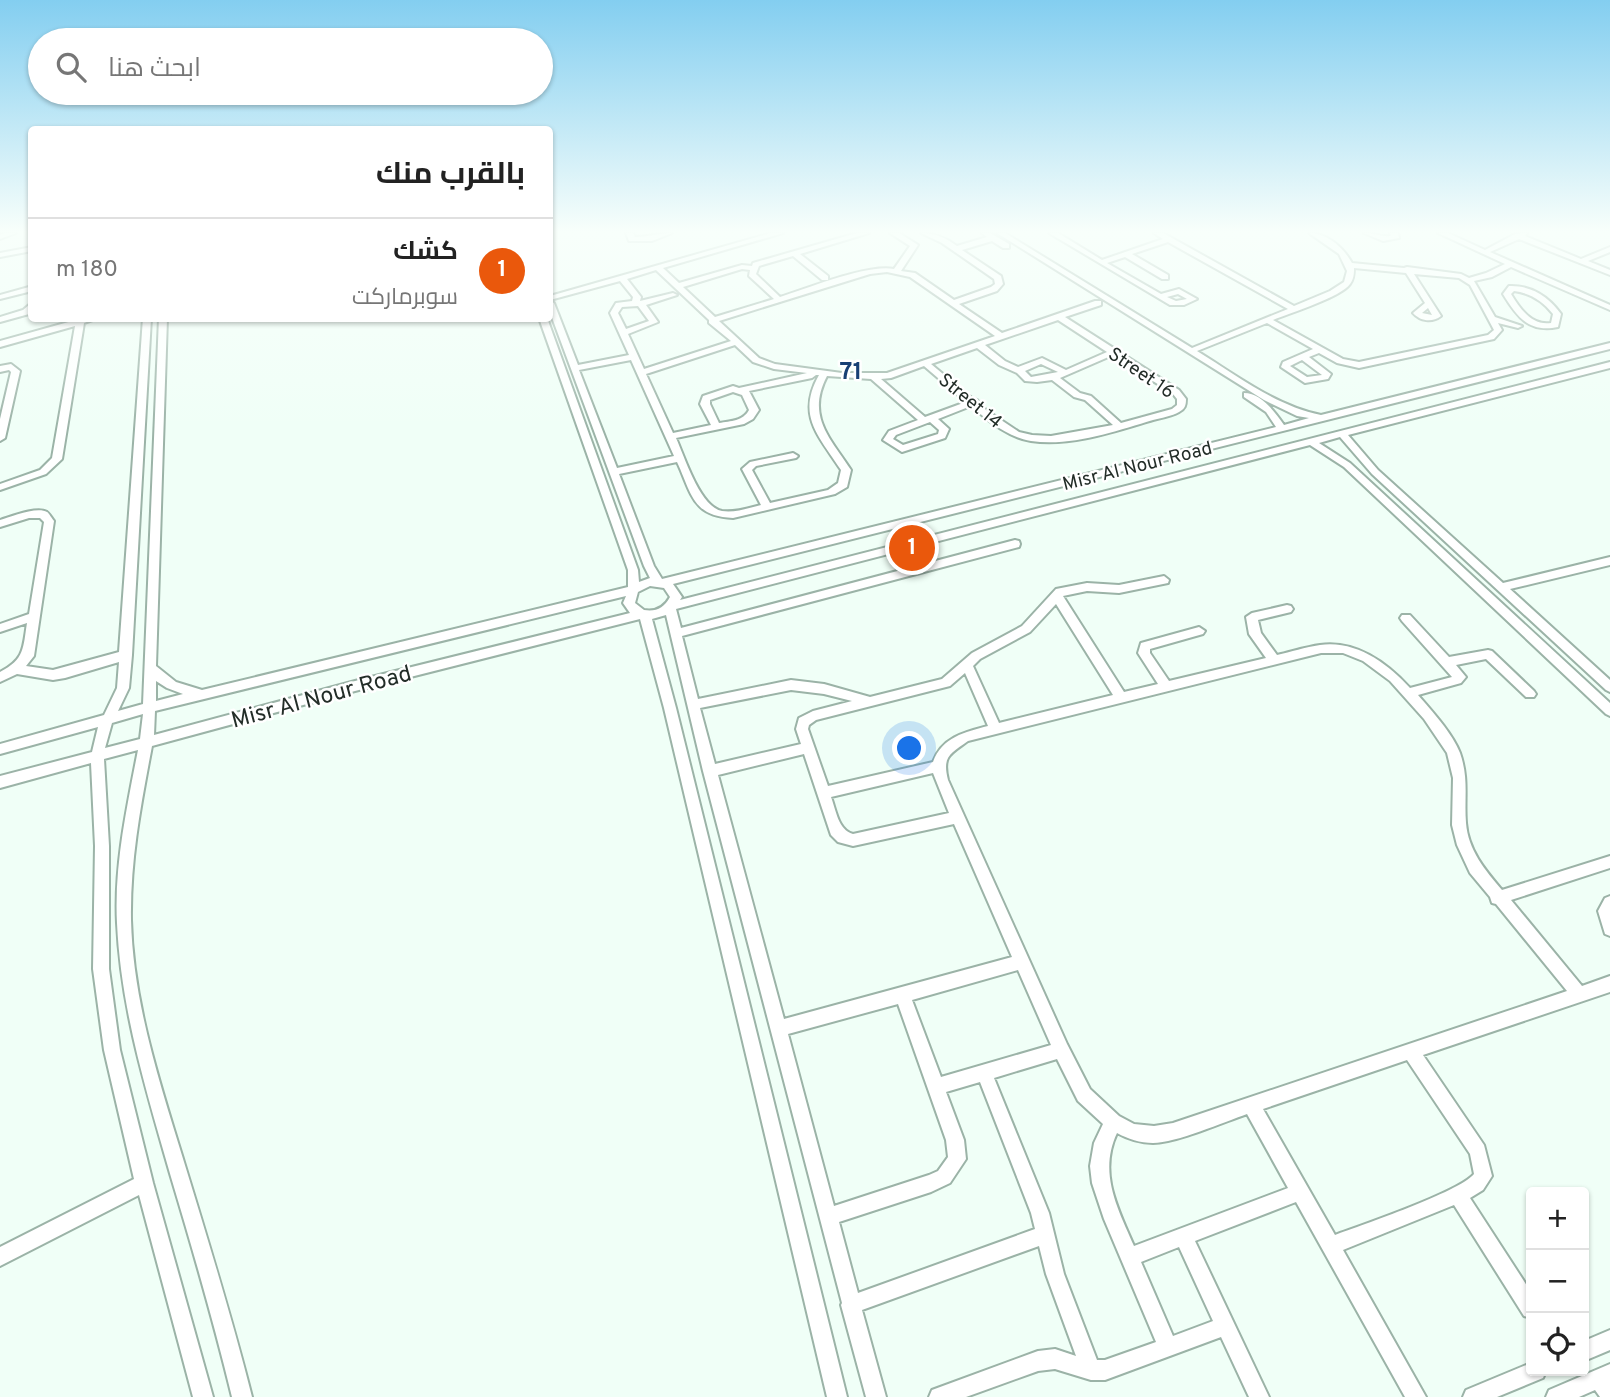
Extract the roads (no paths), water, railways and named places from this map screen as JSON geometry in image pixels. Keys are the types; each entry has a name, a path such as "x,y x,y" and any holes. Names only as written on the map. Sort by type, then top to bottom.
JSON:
{"street":[{"path":"623,333 654,323 654,319 638,303 638,298"},
{"path":"656,298 614,308 701,504 710,512 733,515 831,492 846,480 846,470 812,413 814,391 822,373"},
{"path":"686,298 761,363 875,378 900,373 1098,303"},
{"path":"712,321 784,298"},
{"path":"946,298 1002,337"},
{"path":"953,303 967,298"},
{"path":"1092,298 1264,406 1274,415 1282,429"},
{"path":"1102,298 1280,405 1300,414 1324,418"},
{"path":"1274,298 1294,309"},
{"path":"1191,351 1318,298"},
{"path":"1425,298 1429,304"},
{"path":"1268,320 1345,363 1368,365 1491,337 1498,330 1485,298"},
{"path":"1510,298 1523,317 1535,324 1551,327 1557,321 1557,314 1552,306 1540,298"},
{"path":"1603,301 1610,308"},
{"path":"1504,304 1514,305"},
{"path":"553,308 649,566 661,582 675,592 672,618 693,705 876,1397"},
{"path":"0,320 28,309"},
{"name":"Street 16","path":"1059,317 1175,392 1182,403 1175,411 1059,440"},
{"path":"1494,319 1518,327"},
{"path":"0,344 80,322 57,459 43,472 0,488"},
{"path":"147,322 126,655 122,688 99,741 97,757 102,846 101,970 112,1050 144,1183 202,1397"},
{"path":"163,322 150,708 128,838 124,923 134,1011 155,1093 220,1310 242,1397"},
{"path":"544,322 633,570 634,589"},
{"path":"1135,326 1145,322"},
{"path":"641,373 735,342"},
{"path":"979,345 1002,363 1020,371 1022,376 1033,380 1052,376 1114,352"},
{"name":"Misr Al Nour Road","path":"661,582 1610,346"},
{"path":"1303,357 1320,349"},
{"path":"574,368 634,357"},
{"path":"1020,371 1023,366 1042,361 1063,372"},
{"name":"Street 14","path":"926,364 1016,434 1037,440 1059,440"},
{"name":"Misr Al Nour Road","path":"672,618 1119,491 1610,365"},
{"path":"0,369 10,367 16,371 0,438"},
{"path":"716,426 705,404 706,398 713,394 822,373"},
{"path":"1506,373 1510,382 1527,387"},
{"path":"1052,376 1077,395 1088,398 1118,425"},
{"path":"875,378 928,419 944,429 942,436 902,449 888,440 892,433 928,419 974,402"},
{"path":"1477,380 1494,385 1501,394"},
{"path":"670,436 741,422 753,414 753,407 746,393 741,390"},
{"path":"1342,434 1364,462 1610,687"},
{"path":"1311,442 1347,465 1610,710"},
{"path":"767,507 747,469 753,464 793,456"},
{"path":"614,472 680,458"},
{"path":"1347,465 1364,462"},
{"path":"1129,467 1128,471 1134,480 1148,484"},
{"path":"1101,474 1119,482 1119,491"},
{"path":"0,524 36,513 48,517 28,656 16,669 0,677"},
{"path":"646,620 672,618 1015,544"},
{"path":"1502,587 1610,561"},
{"path":"633,570 649,566"},
{"path":"957,817 848,840 836,831 802,726 808,717 936,687 954,677 965,663 1026,629 1056,595 1087,587 1119,589 1164,580"},
{"path":"661,582 644,583 634,589 629,598 630,607 646,620 837,1397"},
{"name":"Misr Al Nour Road","path":"0,749 110,718 634,589"},
{"path":"1056,595 1120,696"},
{"path":"1274,660 1253,632 1251,620 1287,609"},
{"path":"0,628 34,617"},
{"path":"1406,618 1459,675 1458,679 1409,694"},
{"name":"Misr Al Nour Road","path":"0,782 355,686 646,620"},
{"path":"1166,686 1144,653 1145,646 1199,631"},
{"path":"1579,994 1497,898 1475,868 1459,825 1461,778 1453,751 1409,694 1378,664 1344,649 1321,649 995,728 952,743 943,752 938,766 941,780 1061,1049 1084,1095 1113,1122 1133,1132 1154,1135 1252,1106 1610,984"},
{"path":"1446,662 1488,654 1530,694"},
{"path":"16,669 53,675 126,655"},
{"path":"965,663 995,728"},
{"path":"150,667 159,678 170,685 205,695"},
{"path":"693,705 791,685 807,685 876,702"},
{"path":"710,771 808,748"},
{"path":"823,793 938,766"},
{"path":"1497,898 1610,862"},
{"path":"1610,903 1605,911 1610,929"},
{"path":"778,1029 1022,962"},
{"path":"828,1217 931,1183 952,1170 957,1159 955,1140 903,995"},
{"path":"936,1087 1061,1049"},
{"path":"1331,1246 1458,1195 1477,1184 1483,1176 1482,1164 1471,1139 1411,1052"},
{"path":"984,1073 1046,1234 1055,1273 1091,1370"},
{"path":"1252,1106 1416,1397"},
{"path":"1113,1122 1103,1143 1099,1166 1106,1201 1168,1348"},
{"path":"0,1257 144,1183"},
{"path":"1129,1256 1300,1192"},
{"path":"1458,1195 1526,1301"},
{"path":"850,1305 1046,1234"},
{"path":"1182,1236 1259,1397"},
{"path":"939,1397 1038,1361 1055,1359 1091,1370 1116,1367 1226,1326"},
{"path":"1589,1349 1610,1340"},
{"path":"1473,1397 1526,1375"},
{"path":"1556,1397 1606,1383"}],"place":[{"name":"كشك","path":"912,548"}],"district":[{"name":"71","path":"851,371"}]}
